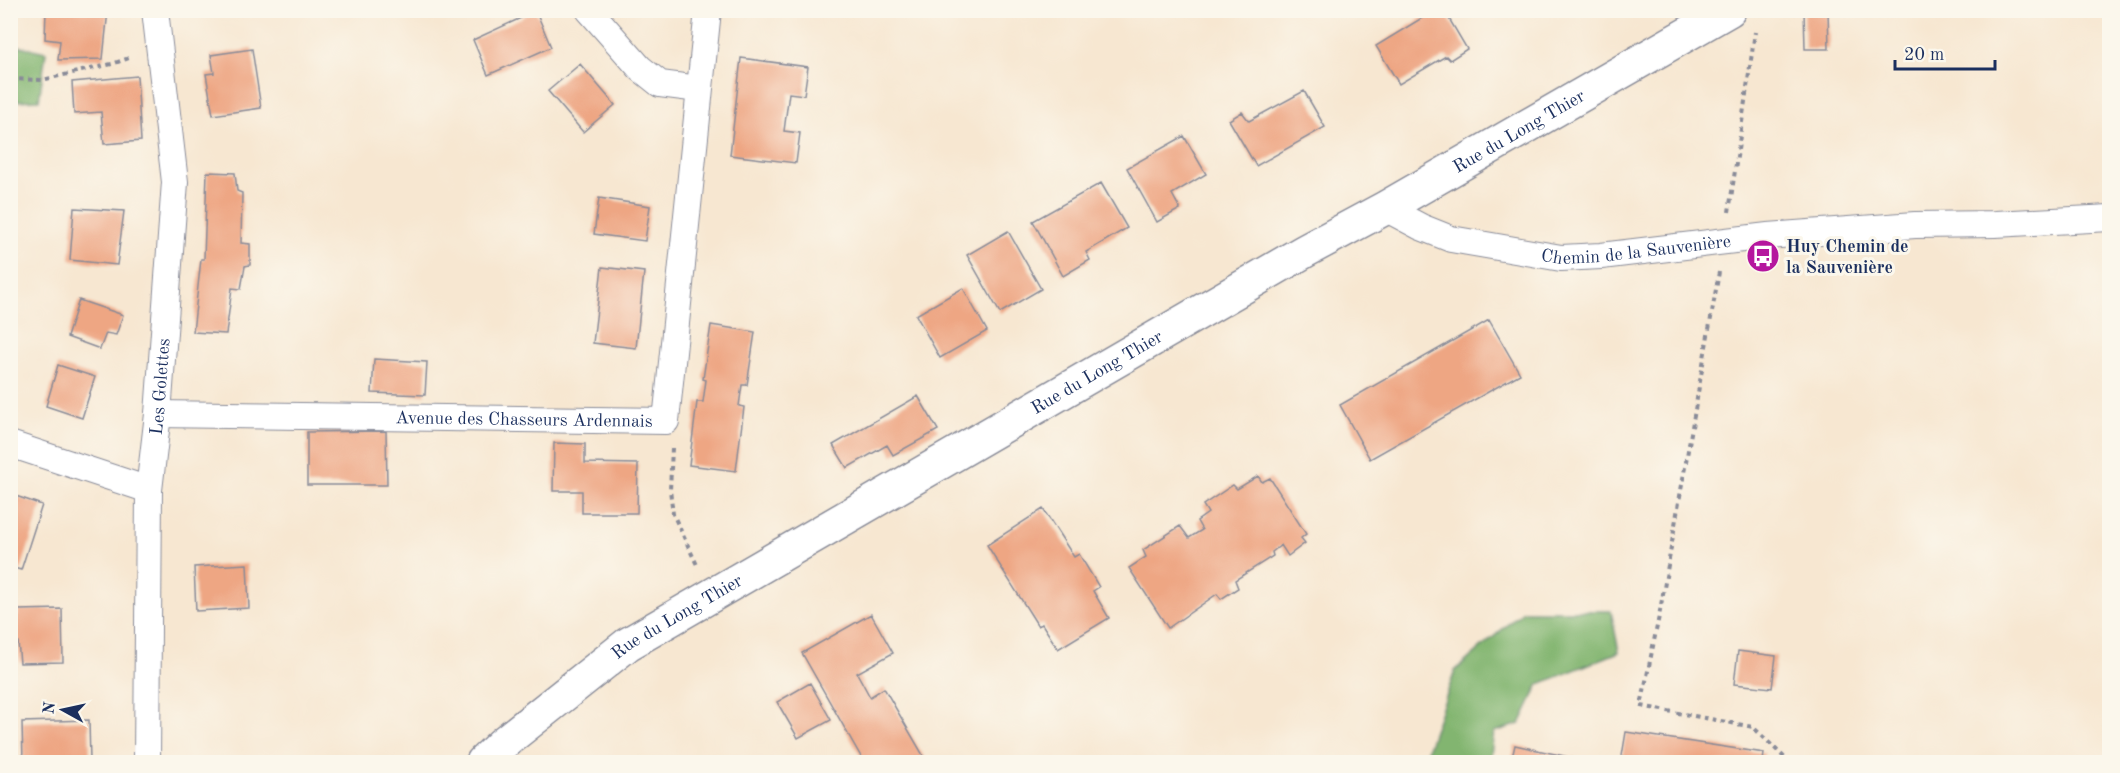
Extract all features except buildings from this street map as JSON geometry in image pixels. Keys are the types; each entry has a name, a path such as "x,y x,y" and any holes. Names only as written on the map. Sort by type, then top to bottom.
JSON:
{"main road":[{"name":"Rue du Long Thier","path":"483,762 502,744 628,644 1305,251 1743,16"}],"street":[{"name":"Les Golettes","path":"147,762 149,490 158,414 174,182 155,10"},
{"path":"589,10 640,68 660,84 699,89"},
{"name":"Avenue des Chasseurs Ardennais","path":"158,414 666,421 708,10"},
{"name":"Chemin de la Sauvenière","path":"1385,208 1451,239 1561,258 1601,256 1724,240 1916,225 1995,224 2109,218"},
{"path":"10,444 149,490"}],"path":[{"path":"1743,16 1724,240 1660,611 1641,706 1753,727 1789,762"},
{"path":"10,79 42,80 112,64 159,48"},
{"path":"666,421 672,446 670,490 673,514 712,596"}],"green space":[{"path":"10,44 46,52 39,100 11,101"},
{"path":"1523,611 1611,611 1619,652 1539,684 1520,724 1494,732 1490,762 1423,762 1455,671"}],"place":[{"name":"Huy Chemin de la Sauvenière","path":"1763,256"}]}
